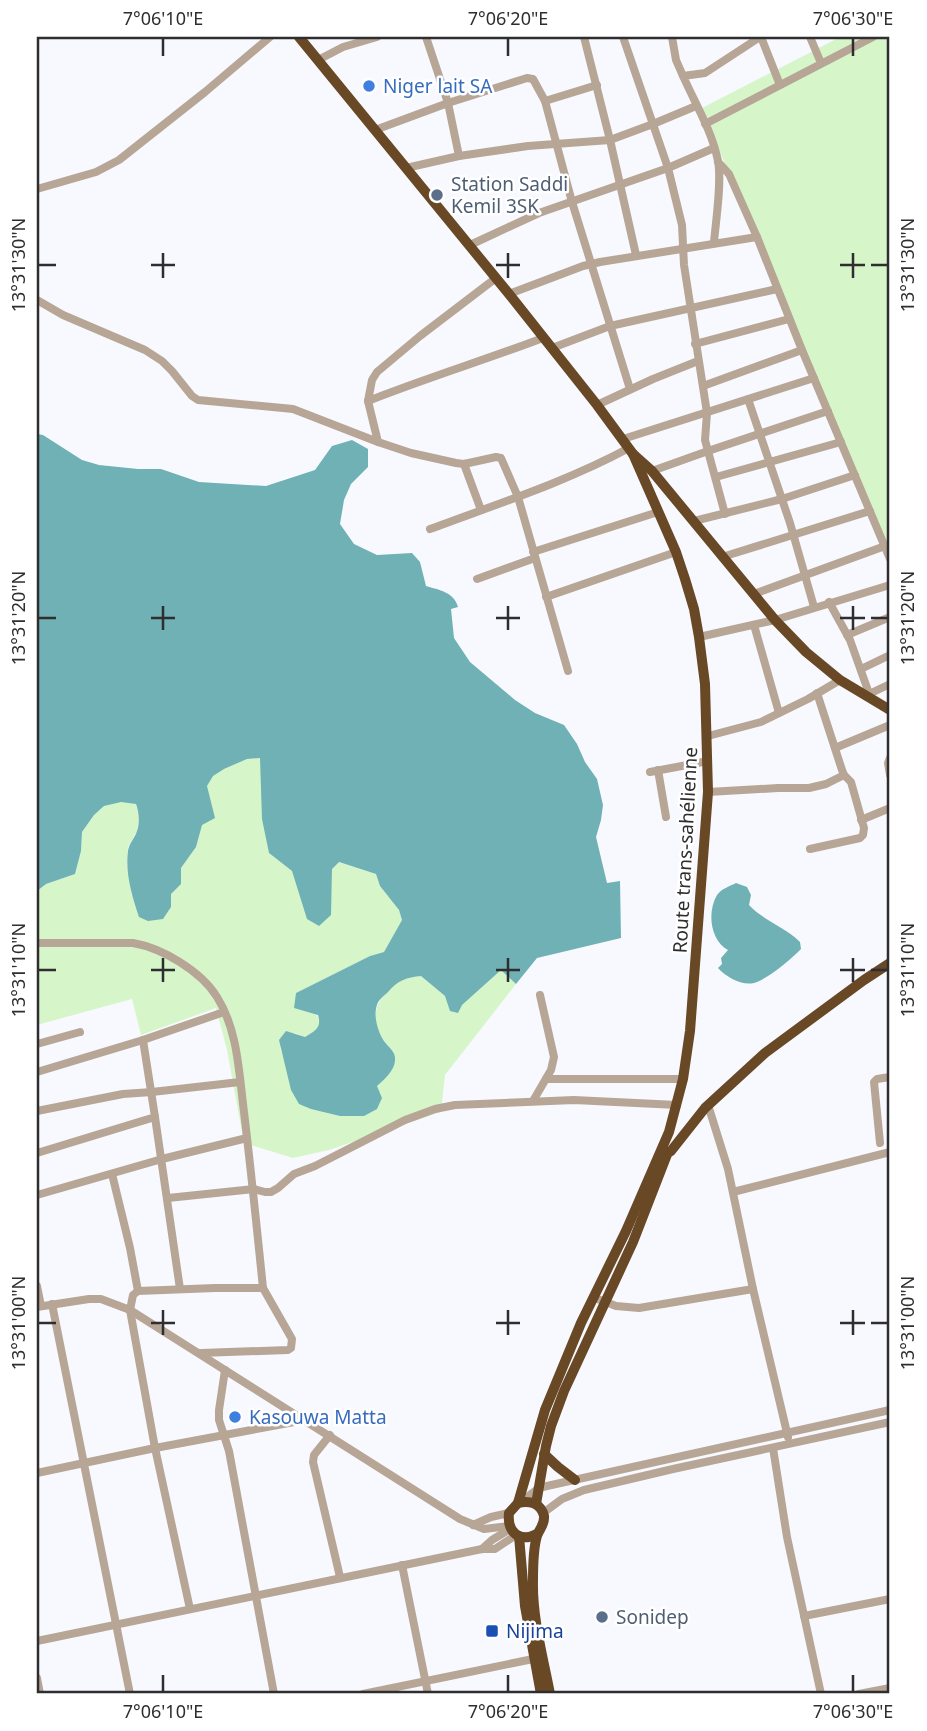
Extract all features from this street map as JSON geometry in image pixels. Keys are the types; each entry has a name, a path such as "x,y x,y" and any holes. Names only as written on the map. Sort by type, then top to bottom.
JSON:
{"highway":[{"path":"299,37 470,245 628,447 652,471 775,620 806,652 840,680 890,710"},
{"name":"Route trans-sahélienne","path":"541,1694 533,1563 537,1534 544,1525 539,1488 544,1454 551,1426 626,1231 663,1154 677,1105 693,1007 708,792 705,684 694,609 677,552 628,447"},
{"name":"Route trans-sahélienne","path":"663,1154 708,1105 765,1053 890,964"},
{"name":"Route trans-sahélienne","path":"550,1694 522,1583 509,1513 518,1503 545,1410 581,1323 599,1300"},
{"path":"544,1454 575,1480"},
{"path":"518,1503 527,1502 540,1509"},
{"path":"514,1532 529,1537 537,1534"}],"street":[{"path":"37,189 96,172 119,160 270,37"},
{"path":"318,60 343,47 377,37"},
{"path":"425,37 448,103 459,156"},
{"path":"584,37 636,255"},
{"path":"623,37 668,168 682,225 690,307 706,413 705,434 725,514"},
{"path":"672,37 673,49 718,162 714,242"},
{"path":"683,76 705,73 761,37 780,85"},
{"path":"810,37 821,63"},
{"path":"705,124 873,37"},
{"path":"375,130 448,103 531,78 536,81 545,101 572,202 630,389"},
{"path":"545,101 597,85"},
{"path":"406,168 459,156 610,139 696,106"},
{"path":"470,245 520,221 668,168 714,148"},
{"path":"718,162 729,174 757,237 890,559"},
{"path":"509,294 591,264 757,237"},
{"path":"378,442 368,401 372,380 377,372 496,278"},
{"path":"552,348 610,326 777,289"},
{"path":"37,300 63,316 145,350 172,371 198,400 289,408 411,453 464,464 500,457 518,497 568,671"},
{"path":"695,344 789,319"},
{"path":"368,401 543,338"},
{"path":"703,386 802,350"},
{"path":"597,405 698,361"},
{"path":"430,529 572,475 706,413 814,378"},
{"path":"748,399 771,461 814,607"},
{"path":"652,471 828,411"},
{"path":"716,477 841,442"},
{"path":"464,464 481,510"},
{"path":"694,521 782,499 855,475"},
{"path":"722,557 870,511"},
{"path":"477,579 534,555 658,512"},
{"path":"754,594 885,546"},
{"path":"546,597 677,552"},
{"path":"699,637 775,620 890,585"},
{"path":"829,603 847,635 870,697 890,684"},
{"path":"847,635 890,617"},
{"path":"754,625 779,713"},
{"path":"861,669 890,656"},
{"path":"708,736 761,722 840,680"},
{"path":"810,849 860,838 864,828 851,782 844,775 817,693"},
{"path":"835,748 890,725"},
{"path":"890,758 890,775"},
{"path":"666,817 654,771 708,761"},
{"path":"708,792 809,788 826,784 844,775"},
{"path":"862,820 890,807"},
{"path":"37,943 133,943 147,946 168,956 200,978 217,997 224,1012 234,1041 240,1082 263,1288 292,1339 291,1348 288,1350 201,1353"},
{"path":"533,1101 553,1065 554,1057 540,995"},
{"path":"37,1072 224,1012"},
{"path":"37,1044 80,1032"},
{"path":"143,1040 180,1289"},
{"path":"880,1143 874,1083 877,1079 890,1077"},
{"path":"546,1079 683,1079"},
{"path":"37,1111 123,1094 240,1082"},
{"path":"168,1198 254,1189 271,1192 294,1174 422,1113 455,1105 602,1101 677,1105"},
{"path":"708,1105 728,1169 789,1443"},
{"path":"37,1153 155,1118"},
{"path":"37,1195 247,1138"},
{"path":"733,1192 890,1152"},
{"path":"112,1174 138,1292"},
{"path":"37,1286 39,1307 101,1299 130,1310 460,1519 484,1529 514,1532"},
{"path":"190,1609 155,1448 130,1310 133,1295 138,1292 180,1289 263,1288"},
{"path":"599,1300 623,1308 639,1308 753,1289"},
{"path":"52,1304 130,1694"},
{"path":"225,1370 219,1409 221,1429 229,1451 274,1694"},
{"path":"518,1503 539,1488 890,1410"},
{"path":"37,1473 305,1420"},
{"path":"540,1509 577,1492 890,1422"},
{"path":"330,1435 314,1455 313,1462 340,1577"},
{"path":"773,1448 787,1537 821,1694"},
{"path":"473,1525 509,1513"},
{"path":"37,1641 482,1549 492,1540 514,1532"},
{"path":"402,1565 428,1694"},
{"path":"804,1616 890,1599"},
{"path":"363,1694 539,1658"},
{"path":"37,1678 40,1694"},
{"path":"859,1694 890,1688"}],"green space":[{"path":"840,37 890,37 890,565 702,108"},
{"path":"260,758 269,853 331,896 332,869 338,862 376,874 380,886 399,910 402,920 384,952 370,956 296,993 314,1010 319,1026 304,1037 295,1033 280,1048 285,1060 376,1086 394,1052 379,1031 375,1016 383,996 398,981 421,976 445,996 462,1005 501,970 516,984 445,1075 441,1112 329,1150 293,1158 244,1143 227,1050 216,1008 141,1035 132,999 37,1025 37,891 46,884 75,874 81,851 82,832 94,815 104,806 121,801 136,804 140,814 137,831 128,847 127,865 132,896 171,907 171,894 181,884 181,868 196,847 209,799 207,786 212,776 247,759"}],"water":[{"path":"37,434 43,435 82,460 99,465 161,469 199,482 266,486 315,470 332,446 352,440 368,449 368,467 351,484 344,500 340,524 354,544 377,555 412,553 420,562 426,586 445,592 456,602 458,607 451,609 454,638 470,662 515,700 535,713 564,725 577,744 597,779 603,805 596,837 607,883 620,881 621,938 537,958 516,984 501,970 462,1005 458,1013 450,1011 445,996 421,976 399,982 380,999 376,1009 380,1033 395,1057 391,1071 377,1086 382,1098 377,1109 364,1116 340,1116 299,1104 291,1090 279,1040 286,1031 305,1037 318,1026 318,1015 294,1008 296,993 370,956 384,952 402,920 399,910 380,886 376,874 339,862 332,869 331,915 319,926 307,919 292,871 269,853 262,819 260,758 247,759 213,776 207,786 215,818 202,825 196,847 181,868 181,884 171,894 171,907 163,919 148,921 139,917 128,876 129,848 139,824 136,804 121,802 104,806 82,832 81,851 75,874 46,884 37,891"},
{"path":"736,883 747,887 751,895 749,905 755,911 800,942 801,949 791,958 754,983 734,980 718,968 722,964 721,958 728,950 717,940 714,933 712,909 719,893"}],"place":[{"name":"Niger lait SA","path":"369,86"},
{"name":"Station Saddi Kemil 3SK","path":"437,195"},
{"name":"Kasouwa Matta","path":"235,1417"},
{"name":"Sonidep","path":"602,1617"},
{"name":"Nijima","path":"492,1631"}]}
